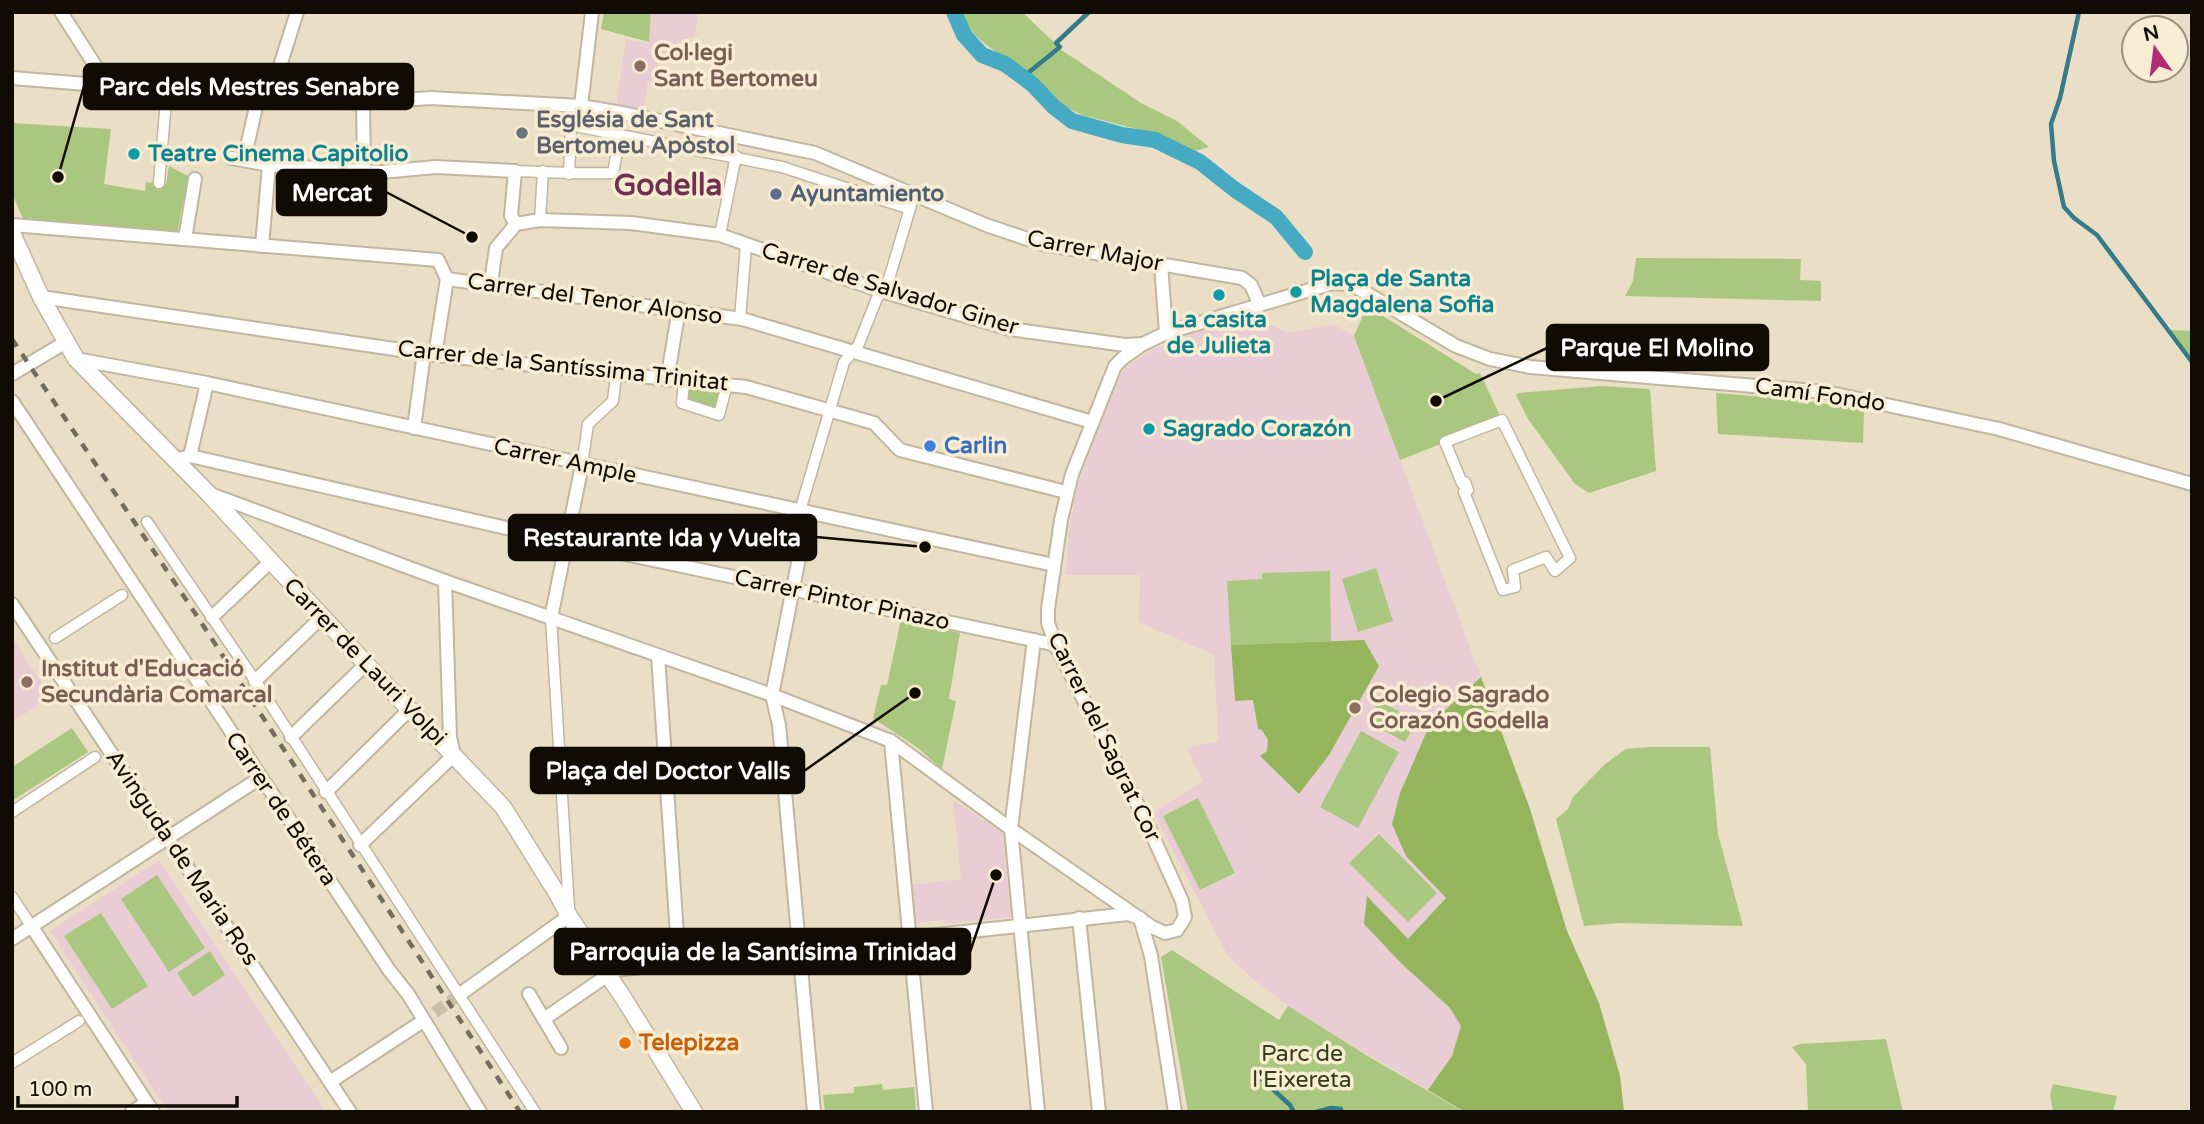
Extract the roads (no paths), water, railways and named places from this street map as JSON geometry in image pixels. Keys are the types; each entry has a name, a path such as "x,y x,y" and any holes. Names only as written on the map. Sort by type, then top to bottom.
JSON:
{"street":[{"path":"61,12 107,84"},
{"path":"297,12 237,159 269,165 364,172 436,167 569,174 613,173 620,135"},
{"path":"581,106 592,12"},
{"name":"Carrer Major","path":"12,78 363,103 430,98 581,106 670,121 815,153 986,225 1042,244 1242,278 1251,285 1259,303"},
{"path":"159,183 167,89"},
{"path":"363,103 364,172"},
{"path":"569,174 571,125 782,167 910,209"},
{"path":"720,235 736,156"},
{"path":"262,246 269,165"},
{"path":"491,283 496,248 516,224 511,216 515,171"},
{"path":"540,220 543,171"},
{"path":"185,239 195,179"},
{"path":"814,1112 779,725 772,695 804,511 830,410 844,362 858,346 881,291 889,279 914,195"},
{"name":"Carrer de Salvador Giner","path":"516,224 540,220 631,223 720,235 881,291 1010,329 1108,343 1143,344 1166,333 1259,303"},
{"name":"Carrer del Tenor Alonso","path":"12,225 438,260 447,279 740,319 1092,422"},
{"name":"Carrer de Lauri Volpi","path":"12,233 41,297 75,359 183,458 208,493 270,562 503,807 694,1112"},
{"path":"740,319 746,245"},
{"path":"1161,264 1166,333"},
{"path":"414,428 447,279"},
{"name":"Camí Fondo","path":"1259,303 1333,283 1351,284 1456,346 1490,359 1530,367 1826,392 1999,429 2192,484"},
{"name":"Carrer de la Santíssima Trinitat","path":"41,297 430,354 616,375 727,384 874,423 900,450 1066,492"},
{"path":"667,380 679,309"},
{"path":"12,374 65,342"},
{"name":"Carrer del Sagrat Cor","path":"1140,918 1160,932 1177,930 1185,917 1182,901 1146,821 1058,648 1048,623 1066,492 1115,366 1143,344"},
{"name":"Carrer Ample","path":"75,359 207,383 1054,565"},
{"path":"463,992 569,916 551,618 568,542 588,424 613,401 616,375"},
{"path":"684,381 682,403 719,415 727,384"},
{"path":"183,458 207,383"},
{"name":"Carrer de Bétera","path":"12,401 260,778 389,970 408,994 480,1112"},
{"path":"1502,420 1570,558 1555,571 1546,557 1513,570 1515,587 1503,590 1502,587 1464,492 1468,490 1465,482 1462,483 1445,442 1502,420"},
{"name":"Carrer Pintor Pinazo","path":"183,458 1034,640 1058,648"},
{"path":"208,493 445,581 772,695 891,741 1011,829 1140,918 1151,956 1175,1112"},
{"name":"Carrer de Bétera","path":"147,522 255,681 535,1112"},
{"path":"212,617 270,562"},
{"path":"360,845 454,755 450,737 445,581"},
{"path":"55,638 122,595"},
{"name":"Avinguda de Maria Ros","path":"12,604 350,1112"},
{"path":"255,681 322,617"},
{"path":"1034,640 1011,829 1038,1112"},
{"path":"658,656 679,964"},
{"path":"291,737 366,664"},
{"path":"326,792 410,709"},
{"path":"891,741 926,1112"},
{"path":"12,812 95,757"},
{"path":"12,939 260,778"},
{"path":"12,897 150,1107 132,1112"},
{"path":"544,1019 615,970 1079,918 1122,914 1140,918"},
{"path":"1079,918 1098,1112"},
{"path":"529,994 561,1048"},
{"path":"12,1063 79,1021"},
{"path":"330,1082 420,1023"}],"waterway":[{"path":"954,12 964,35 982,55 1005,64 1032,84 1072,121 1122,135 1155,140 1200,162 1276,217 1305,252"},
{"path":"1023,77 1060,47 1056,43 1089,12"},
{"path":"2079,12 2060,98 2051,124 2054,161 2064,207 2097,235 2192,362"},
{"path":"1253,1071 1290,1105 1294,1112"},
{"path":"1316,1112 1331,1108 1341,1109"}],"tunnel":[{"path":"420,1023 463,992"}],"railway":[{"path":"12,339 193,610 520,1112"}],"place":[{"name":"Col·legi Sant Bertomeu","path":"640,66"},
{"name":"Església de Sant Bertomeu Apòstol","path":"522,133"},
{"name":"Teatre Cinema Capitolio","path":"134,154"},
{"name":"Parc dels Mestres Senabre","path":"58,177"},
{"name":"Ayuntamiento","path":"776,194"},
{"name":"Mercat","path":"472,237"},
{"name":"Plaça de Santa Magdalena Sofia","path":"1296,292"},
{"name":"La casita de Julieta","path":"1219,295"},
{"name":"Parque El Molino","path":"1436,401"},
{"name":"Sagrado Corazón","path":"1149,429"},
{"name":"Carlin","path":"930,446"},
{"name":"Restaurante Ida y Vuelta","path":"925,547"},
{"name":"Institut d'Educació Secundària Comarcal","path":"27,682"},
{"name":"Plaça del Doctor Valls","path":"915,693"},
{"name":"Colegio Sagrado Corazón Godella","path":"1355,708"},
{"name":"Parroquia de la Santísima Trinidad","path":"996,875"},
{"name":"Telepizza","path":"625,1043"}],"district":[{"name":"Godella","path":"668,185"}],"park label":[{"name":"Parc de l'Eixereta","path":"1302,1067"}]}
